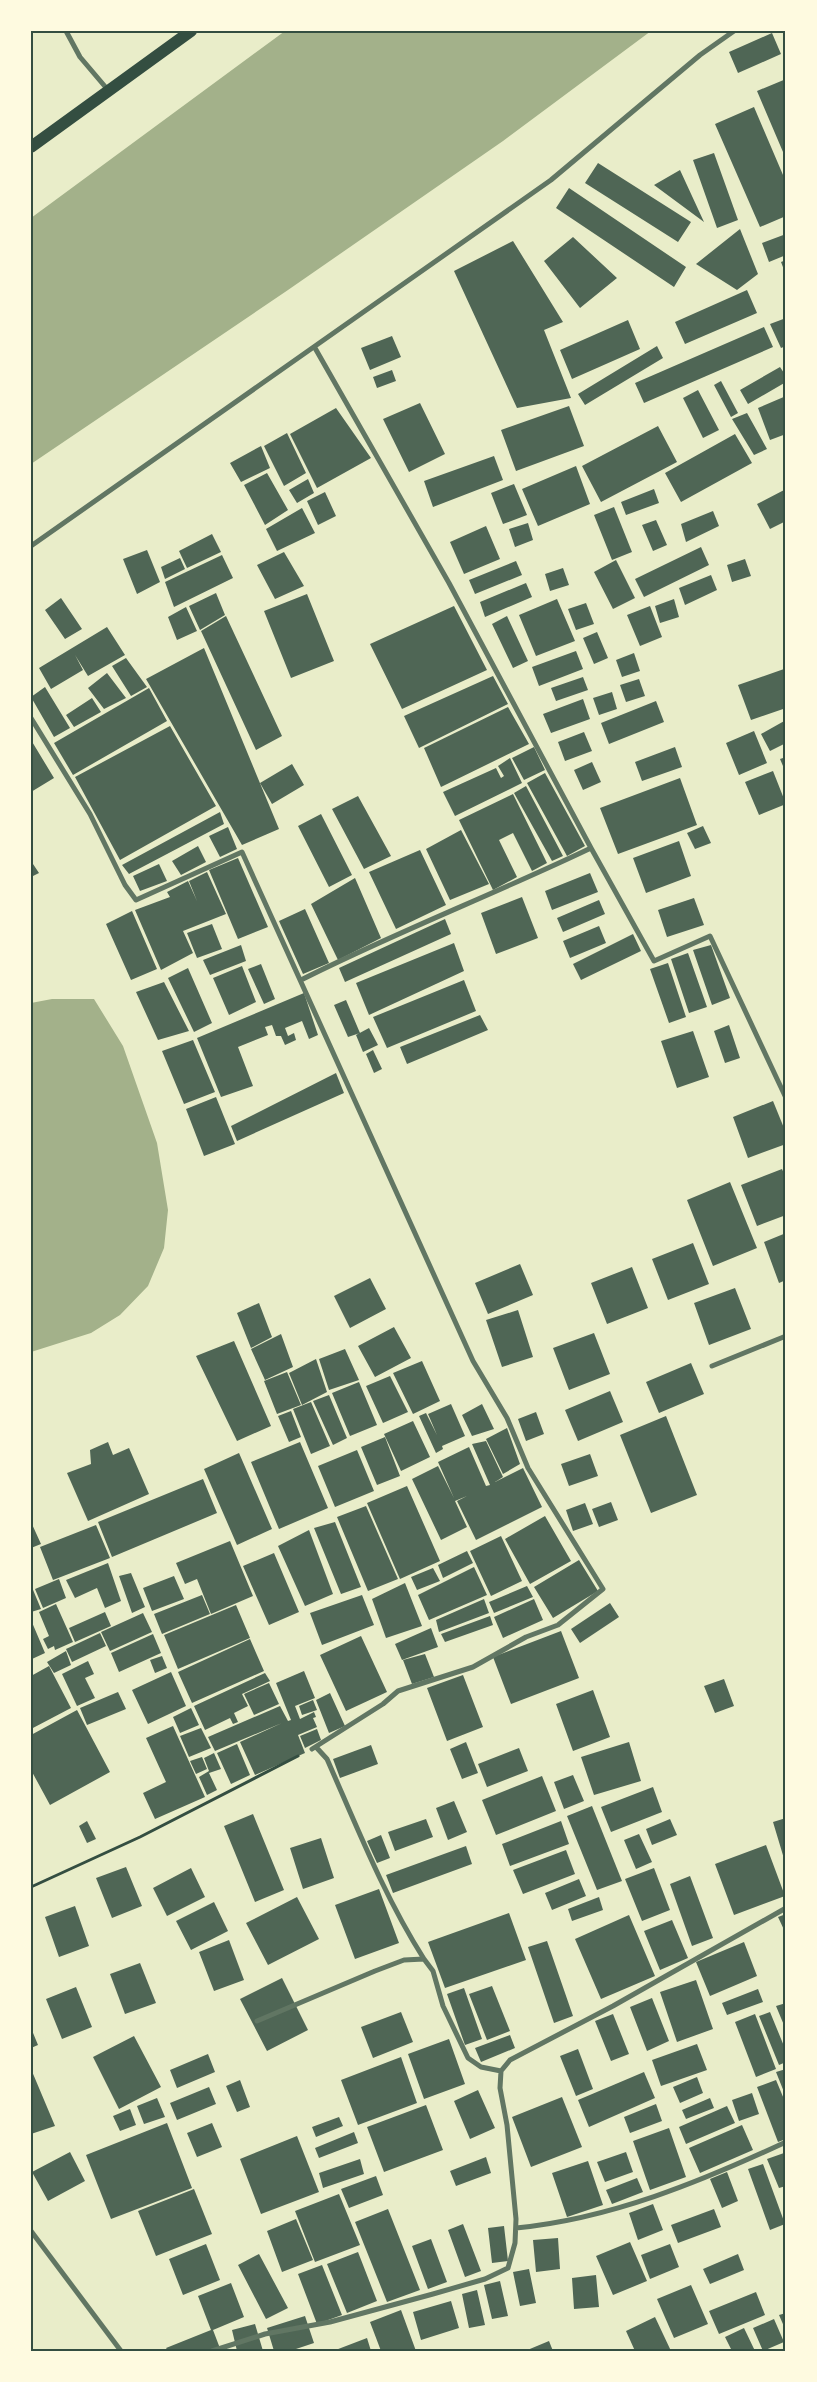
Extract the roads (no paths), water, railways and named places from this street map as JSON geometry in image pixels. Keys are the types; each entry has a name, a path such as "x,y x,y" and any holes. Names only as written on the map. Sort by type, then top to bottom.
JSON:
{"main road":[{"path":"31,148 191,31"}],"street":[{"path":"66,31 80,57 108,90"},
{"path":"31,546 315,348 551,180 700,55 734,31"},
{"path":"315,348 449,583 591,848 654,961 710,936 786,1098"},
{"path":"31,718 90,814 125,885 136,900 242,852 473,1361 507,1418 528,1468 603,1589 558,1625 526,1637 473,1666 398,1691 383,1704 314,1748 327,1759 380,1883 402,1926 433,1971 443,2006 458,2041 468,2058 481,2068 501,2070"},
{"path":"301,980 389,939 513,886 591,848"},
{"path":"712,1366 786,1336"},
{"path":"212,2351 265,2334 330,2322 485,2279 508,2268 515,2243 516,2228 508,2125 500,2088 501,2070 510,2060 613,2006 786,1908"},
{"path":"257,2021 404,1960 424,1959"},
{"path":"516,2228 557,2224 624,2206 670,2191 786,2142"},
{"path":"31,2231 121,2351"}]}
